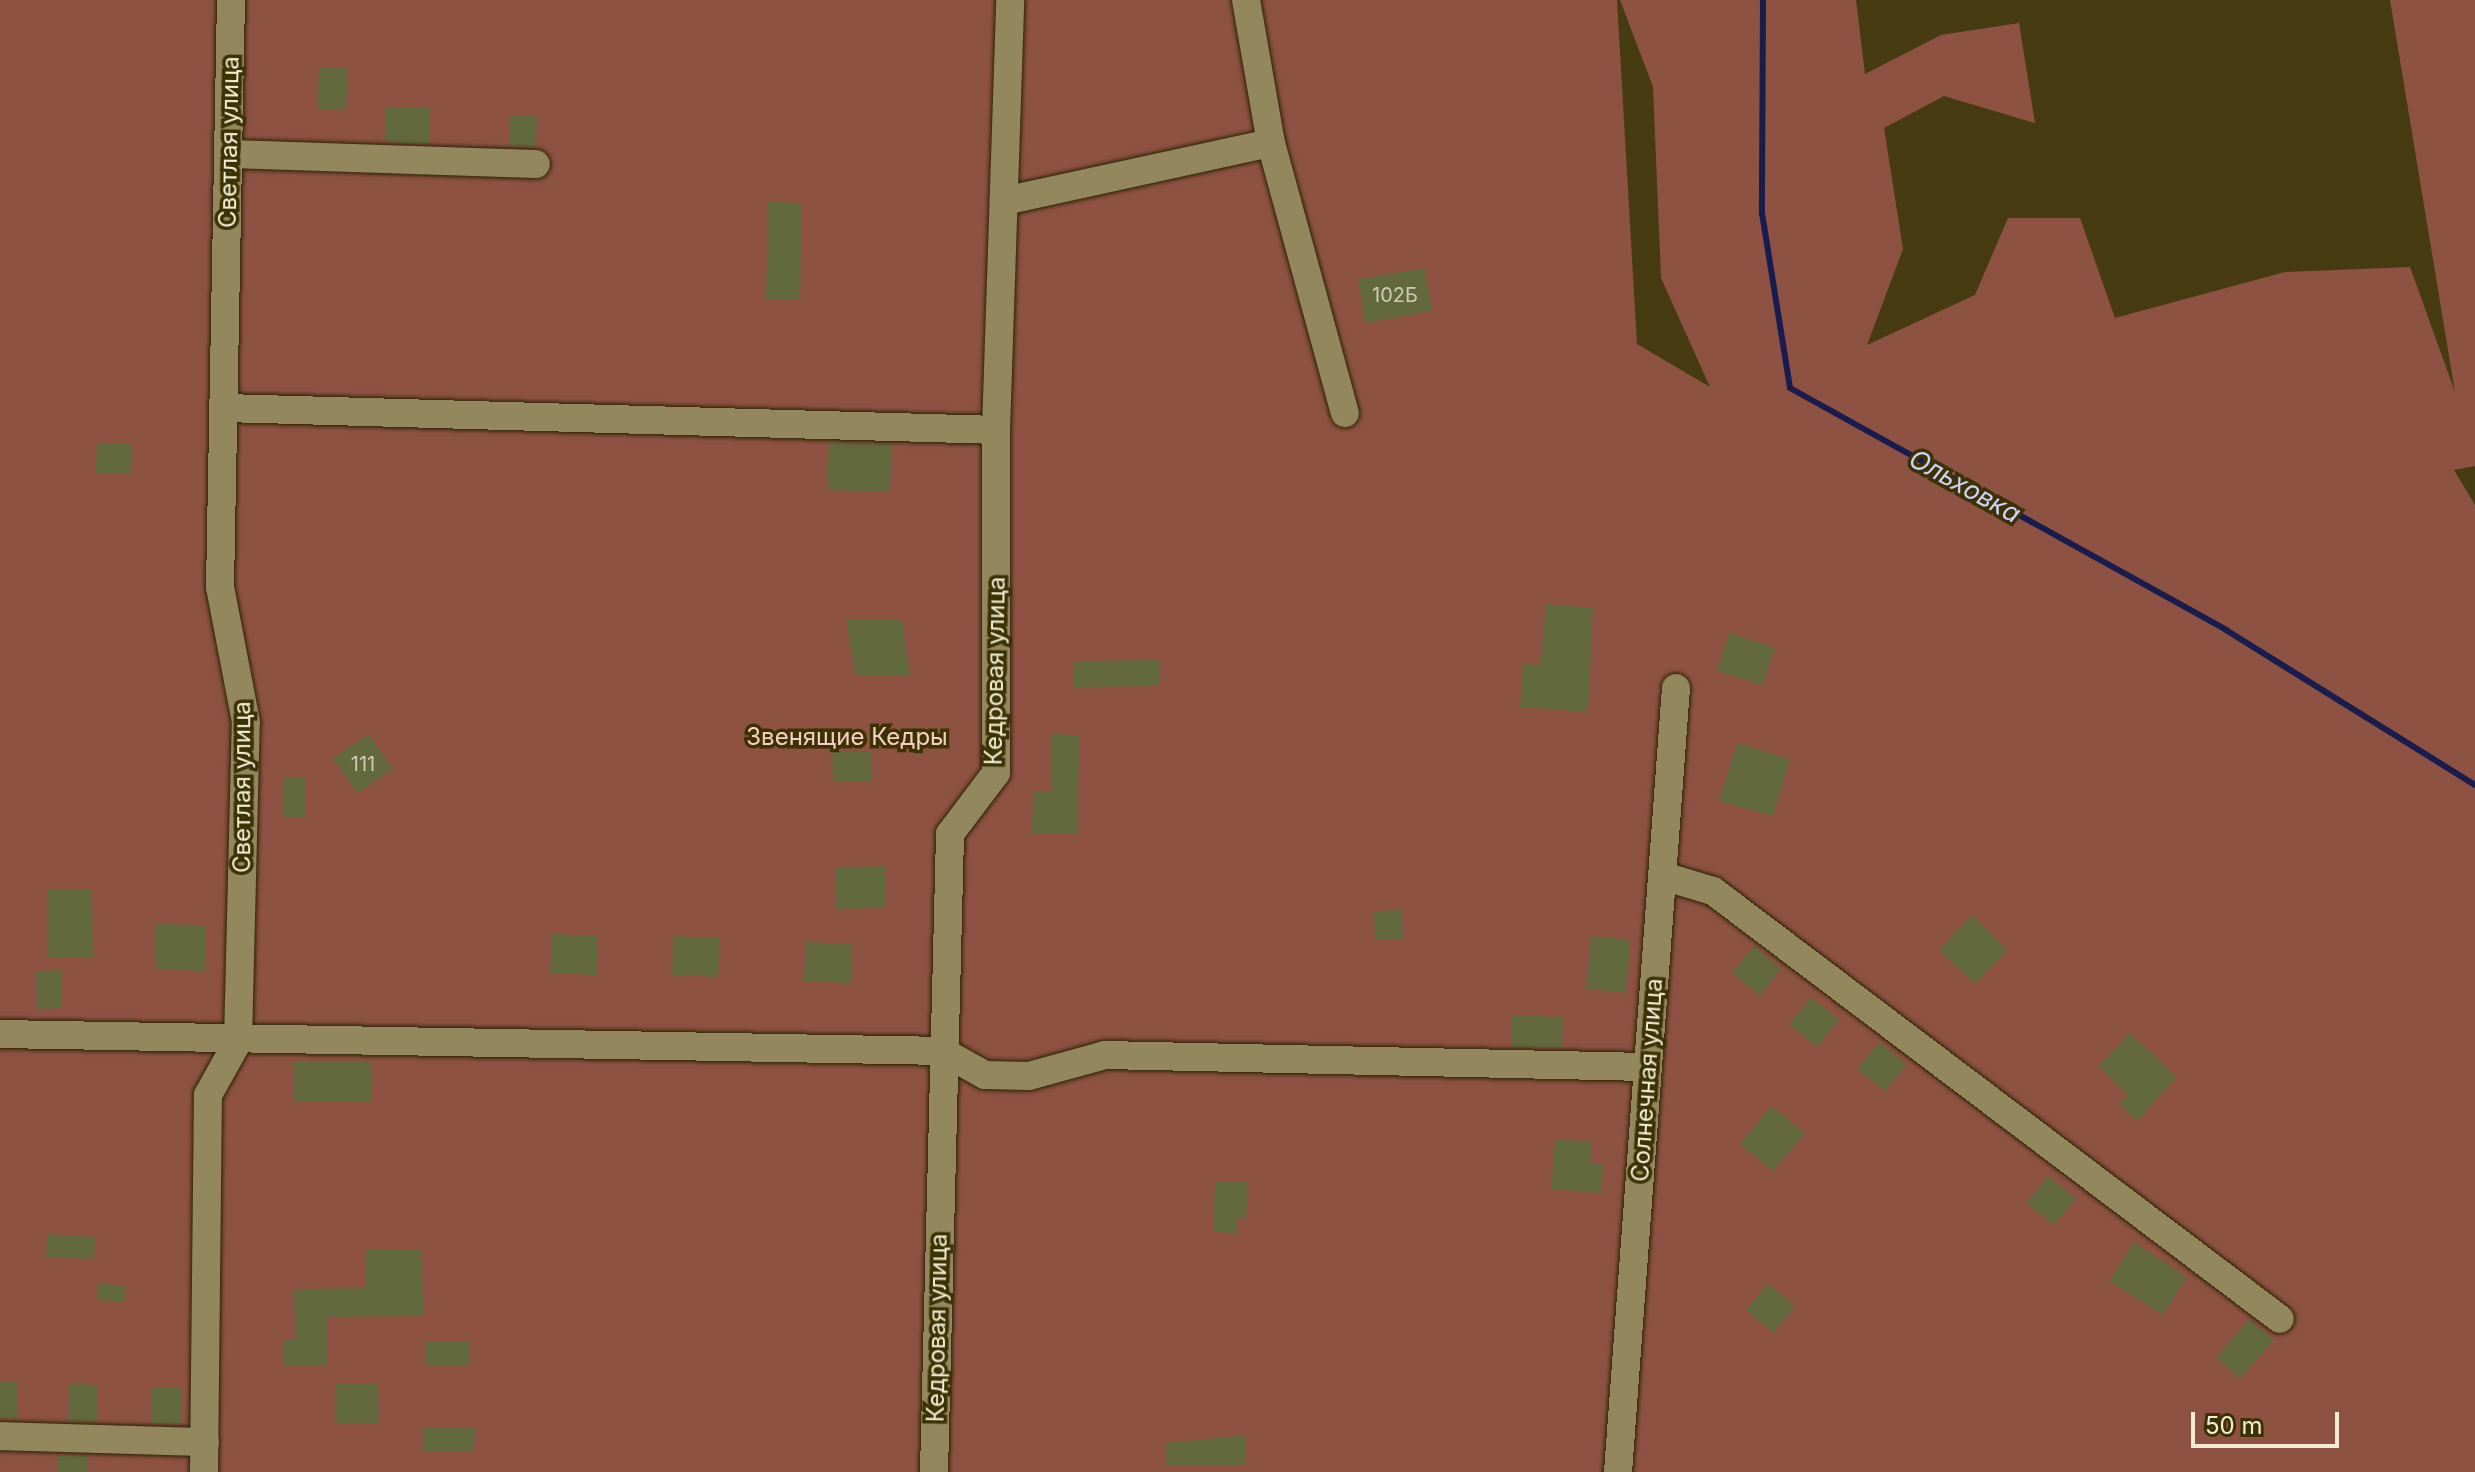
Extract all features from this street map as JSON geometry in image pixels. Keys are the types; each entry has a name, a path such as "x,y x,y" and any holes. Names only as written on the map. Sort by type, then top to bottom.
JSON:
{"street":[{"name":"Светлая улица","path":"204,1472 208,1095 238,1041 246,722 220,587 231,0"},
{"name":"Кедровая улица","path":"934,1472 942,1051 950,834 996,773 996,430 1010,0"},
{"path":"1246,0 1271,143 1345,413"},
{"path":"1004,201 1271,143"},
{"path":"230,154 536,164"},
{"path":"225,408 996,430"},
{"name":"Солнечная улица","path":"1618,1472 1676,688"},
{"path":"1663,876 1713,891 2280,1319"},
{"path":"0,1034 238,1041 942,1051 985,1075 1029,1076 1105,1055 1648,1067"},
{"path":"0,1436 205,1442"}],"green space":[{"name":"Звенящие Кедры","path":"0,0 1617,0 1637,344 1710,387 1661,278 1653,87 1620,0 1856,0 1865,74 1941,35 2019,23 2035,123 1944,96 1884,128 1903,249 1867,345 1975,295 2008,218 2080,218 2115,318 2285,272 2410,267 2455,392 2390,0 2475,0 2475,466 2454,470 2475,505 2475,1472 0,1472"}],"building":[{"path":"319,67 348,68 346,110 317,109"},
{"path":"385,107 430,107 429,144 385,142"},
{"path":"510,115 537,115 536,147 510,146"},
{"path":"768,202 802,203 800,299 766,299"},
{"path":"1425,268 1432,311 1365,323 1358,279"},
{"path":"829,442 892,444 890,492 827,490"},
{"path":"97,443 132,444 131,474 96,473"},
{"path":"1546,604 1593,608 1588,712 1520,707 1523,664 1540,665"},
{"path":"846,619 902,620 910,675 855,675"},
{"path":"1729,633 1775,648 1763,685 1717,671"},
{"path":"1159,660 1159,686 1073,687 1073,661"},
{"path":"368,734 393,769 357,793 333,758"},
{"path":"1051,734 1079,735 1078,833 1032,833 1033,792 1051,792"},
{"path":"1737,743 1790,759 1773,816 1719,801"},
{"path":"871,751 872,782 833,782 832,752"},
{"path":"283,777 305,777 305,818 283,818"},
{"path":"886,866 886,908 836,909 835,867"},
{"path":"47,890 92,890 93,957 48,958"},
{"path":"1402,910 1403,940 1375,940 1374,911"},
{"path":"1972,915 2008,950 1975,984 1939,950"},
{"path":"156,924 206,925 205,971 155,969"},
{"path":"552,934 598,936 597,975 550,973"},
{"path":"673,936 720,938 718,977 672,975"},
{"path":"1591,936 1630,940 1626,993 1586,989"},
{"path":"806,942 852,944 851,983 804,981"},
{"path":"1754,946 1781,969 1760,996 1732,973"},
{"path":"61,970 62,1008 37,1009 36,971"},
{"path":"1811,997 1839,1020 1817,1047 1789,1024"},
{"path":"1512,1015 1563,1017 1562,1048 1511,1047"},
{"path":"2130,1033 2177,1077 2137,1121 2119,1104 2128,1094 2098,1066"},
{"path":"1879,1042 1907,1065 1885,1091 1857,1069"},
{"path":"294,1062 372,1062 372,1101 294,1101"},
{"path":"1771,1106 1805,1133 1773,1171 1740,1144"},
{"path":"1555,1139 1592,1142 1590,1163 1604,1164 1601,1193 1551,1189"},
{"path":"2048,1176 2076,1199 2054,1225 2026,1203"},
{"path":"1215,1181 1248,1182 1246,1219 1238,1218 1237,1233 1213,1232"},
{"path":"47,1234 95,1237 94,1259 46,1257"},
{"path":"2134,1242 2187,1277 2163,1315 2109,1281"},
{"path":"365,1249 422,1249 423,1316 328,1317 328,1366 284,1366 284,1339 295,1339 294,1289 366,1288"},
{"path":"98,1283 126,1286 124,1302 97,1300"},
{"path":"1768,1283 1795,1307 1773,1333 1746,1310"},
{"path":"2249,1319 2274,1340 2240,1379 2216,1358"},
{"path":"425,1341 469,1342 469,1366 425,1365"},
{"path":"0,1382 18,1382 17,1419 0,1418"},
{"path":"336,1383 378,1383 379,1423 336,1424"},
{"path":"69,1384 98,1385 98,1422 68,1421"},
{"path":"152,1388 181,1388 181,1424 151,1423"},
{"path":"423,1428 475,1428 474,1452 423,1452"},
{"path":"1246,1435 1246,1466 1166,1466 1166,1443"},
{"path":"58,1456 87,1456 87,1472 57,1472"}],"waterway":[{"name":"Ольховка","path":"1763,0 1762,213 1790,388 2226,630 2475,785"}]}
